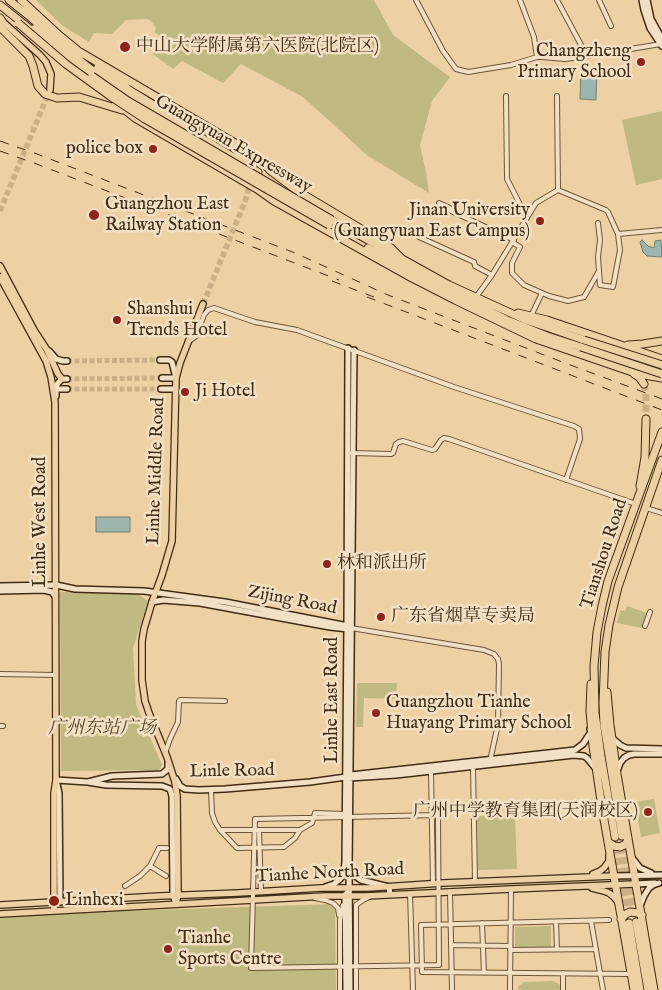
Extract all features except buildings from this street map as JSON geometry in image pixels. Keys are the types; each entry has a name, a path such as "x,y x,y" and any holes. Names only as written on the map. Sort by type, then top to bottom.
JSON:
{"highway":[{"path":"9,0 80,56 126,87"},
{"path":"21,0 96,73 258,172"},
{"name":"Guangyuan Expressway","path":"0,1 114,92 416,275 523,327 662,365"},
{"path":"0,5 54,50 67,68 135,118 274,201 423,284 494,320 536,339 638,374 662,378"},
{"name":"Guangyuan Expressway","path":"0,9 76,72 122,104 330,223 449,285 582,344 662,374"},
{"path":"1,22 29,56 38,86 46,94 56,98 79,97 126,111"},
{"path":"0,32 29,56"},
{"path":"80,56 220,134 252,154 296,190 378,239 403,260"},
{"path":"220,134 258,172 263,181 257,190"},
{"path":"274,201 267,188 266,184 268,181 275,181 296,190"},
{"path":"423,284 481,307"},
{"path":"504,310 547,320 662,359"},
{"path":"623,345 640,345 662,341"},
{"path":"629,371 640,365 642,360 638,350"},
{"path":"629,371 644,384"},
{"path":"636,504 645,457 646,419"},
{"name":"Tianshou Road","path":"618,838 597,725 594,666 597,632 608,581 662,432"},
{"name":"Tianshou Road","path":"618,838 604,725 605,652 611,613 618,587 662,460"},
{"path":"646,508 662,475"},
{"path":"617,557 627,561"},
{"path":"594,666 590,687 590,721 597,771 618,838 631,856 654,990"},
{"path":"605,670 617,774 618,838 614,876 634,990"},
{"path":"621,919 630,912 642,915"},
{"path":"640,990 633,922 648,990"}],"main road":[{"path":"1,22 33,48 46,62 51,74 50,90"},
{"path":"126,87 196,130"},
{"path":"0,266 34,330 48,350 54,365 65,379"},
{"name":"Linhe West Road","path":"0,277 49,366 55,402 56,780 54,793 57,902 54,911"},
{"name":"Linhe Middle Road","path":"176,904 178,796 176,782 145,701 142,680 142,641 152,602 172,541 176,378 203,304"},
{"path":"581,877 596,873 604,868 609,861 609,854 618,838"},
{"name":"Tianhe North Road","path":"0,905 321,888 388,887 614,876"},
{"name":"Tianhe North Road","path":"0,914 348,895 635,884"},
{"path":"580,886 604,891 614,897 619,904"}],"street":[{"path":"416,0 456,69 468,72 511,65 542,57 565,59 662,43"},
{"path":"520,0 534,37 537,58"},
{"path":"557,0 587,56"},
{"path":"600,0 611,26"},
{"path":"642,0 650,28 662,43"},
{"path":"647,0 651,19 662,43"},
{"path":"506,96 507,179 527,218"},
{"path":"557,96 558,190"},
{"path":"476,297 492,275 536,203 558,190"},
{"path":"558,190 608,212 618,234 620,250 613,287 600,285 598,223"},
{"path":"439,203 450,208 451,211 513,241 520,247 512,263 512,273 524,285 549,296 568,301 584,297 599,271"},
{"path":"618,234 662,230"},
{"path":"419,237 474,262 476,266 492,275"},
{"path":"531,316 542,293"},
{"path":"188,342 196,336 204,315 208,310 214,308 254,322 297,330 454,387 574,426 579,429 580,439 566,480"},
{"name":"Linhe East Road","path":"348,895 350,888 348,628 351,349"},
{"path":"48,350 53,357 65,361 54,365 51,377"},
{"path":"160,360 172,362 176,378 162,378"},
{"path":"55,402 58,383 65,379"},
{"path":"56,390 67,389"},
{"path":"161,389 176,389"},
{"path":"350,453 391,454 396,444 403,441 432,450 444,438 636,504"},
{"path":"646,508 662,513"},
{"name":"Zijing Road","path":"0,586 56,586 75,589 135,590 217,601 348,628"},
{"path":"0,591 44,590 52,592 56,596"},
{"name":"Zijing Road","path":"152,602 173,600 200,603 348,628"},
{"path":"645,626 650,612"},
{"path":"348,628 484,650 494,654 499,664 498,724 490,762"},
{"path":"0,674 56,675"},
{"path":"165,753 178,722 180,700 225,701"},
{"name":"Linle Road","path":"349,777 473,766 575,750 584,744 590,732 590,721"},
{"path":"159,736 171,735"},
{"path":"612,738 615,742 626,748 662,749"},
{"path":"617,774 620,763 629,755 662,754"},
{"name":"Linle Road","path":"168,760 177,782 180,786 190,790 298,784 490,762 578,755 584,756 589,760 597,771"},
{"name":"Linle Road","path":"88,782 112,776 162,774 168,769 168,760"},
{"path":"473,766 474,882"},
{"path":"430,771 433,884"},
{"name":"Linhe East Road","path":"321,888 338,882 343,875 349,777"},
{"name":"Linle Road","path":"56,780 106,785 162,786 170,789 172,796"},
{"path":"211,790 212,813 215,822 237,848 284,847 295,838 300,830 312,823 315,813 346,814"},
{"name":"Linhe Middle Road","path":"172,796 176,895"},
{"path":"438,815 439,965 251,968 255,819 438,815"},
{"path":"220,830 300,830"},
{"path":"259,830 261,892"},
{"path":"124,886 140,876 150,866 159,848 167,848"},
{"path":"631,856 640,868 659,875"},
{"path":"150,866 166,876"},
{"path":"349,869 361,880 388,887 390,894"},
{"name":"Tianhe North Road","path":"614,876 659,875"},
{"path":"640,906 653,885 661,883"},
{"name":"Tianhe North Road","path":"635,884 661,883"},
{"path":"510,990 511,888"},
{"path":"450,892 452,990"},
{"path":"410,893 413,990"},
{"path":"348,895 350,914 350,990"},
{"path":"340,920 348,895"},
{"path":"346,990 348,895"},
{"path":"350,914 356,905 367,897 375,895"},
{"path":"306,897 325,900 333,903 338,908 340,920 340,990"},
{"path":"356,905 356,990"},
{"path":"609,920 421,924 422,972 631,974"},
{"path":"591,921 603,990"},
{"path":"556,922 556,949"},
{"path":"482,923 484,973"},
{"path":"452,945 596,949"},
{"path":"412,947 421,946"},
{"path":"563,974 563,990"}],"green space":[{"path":"36,0 374,0 393,35 450,77 432,101 420,145 429,193 368,156 303,97 241,64 223,83 182,61 173,69 153,54 165,42 154,32 156,28 151,21 147,19 126,20 112,34 94,33 89,42 63,26"},
{"path":"662,111 662,179 636,185 622,120"},
{"name":"广州东站广场","path":"60,592 137,593 148,601 133,648 136,705 162,765 159,770 61,771"},
{"path":"627,606 647,613 642,628 617,623 620,610 625,611"},
{"path":"357,683 397,683 396,699 364,698 363,727 356,727"},
{"path":"654,799 660,833 641,837 635,802"},
{"path":"515,815 517,869 478,870 477,816"},
{"name":"Tianhe Sports Centre","path":"335,904 336,990 0,990 0,915"},
{"path":"551,926 551,949 515,950 515,927"},
{"path":"553,981 559,984 562,990 518,990 518,987 524,982"}],"water":[{"path":"581,68 597,68 596,100 580,99"},
{"path":"642,240 648,246 654,248 655,241 661,240 662,257 647,256 643,252 640,242"},
{"path":"96,517 130,517 130,532 96,532"}],"tunnel":[{"path":"0,211 49,92"},
{"path":"196,130 233,154"},
{"path":"203,304 244,204 249,183"},
{"path":"67,361 160,360"},
{"path":"67,379 162,378"},
{"path":"644,384 646,419"},
{"path":"67,389 161,389"},
{"path":"622,836 636,922"},
{"path":"615,837 629,923"}],"railway":[{"path":"0,141 295,253 388,295 662,399"},
{"path":"0,151 339,280"},
{"path":"332,281 374,297"},
{"path":"367,297 662,410"}],"place":[{"name":"中山大学附属第六医院(北院区)","path":"125,47"},
{"name":"Changzheng Primary School","path":"641,62"},
{"name":"police box","path":"153,149"},
{"name":"Guangzhou East Railway Station","path":"94,215"},
{"name":"Jinan University (Guangyuan East Campus)","path":"540,221"},
{"name":"Shanshui Trends Hotel","path":"117,320"},
{"name":"Ji Hotel","path":"185,392"},
{"name":"林和派出所","path":"327,564"},
{"name":"广东省烟草专卖局","path":"381,617"},
{"name":"Guangzhou Tianhe Huayang Primary School","path":"376,713"},
{"name":"广州中学教育集团(天润校区)","path":"648,812"},
{"name":"Linhexi","path":"54,901"},
{"name":"Tianhe Sports Centre","path":"168,949"}]}
